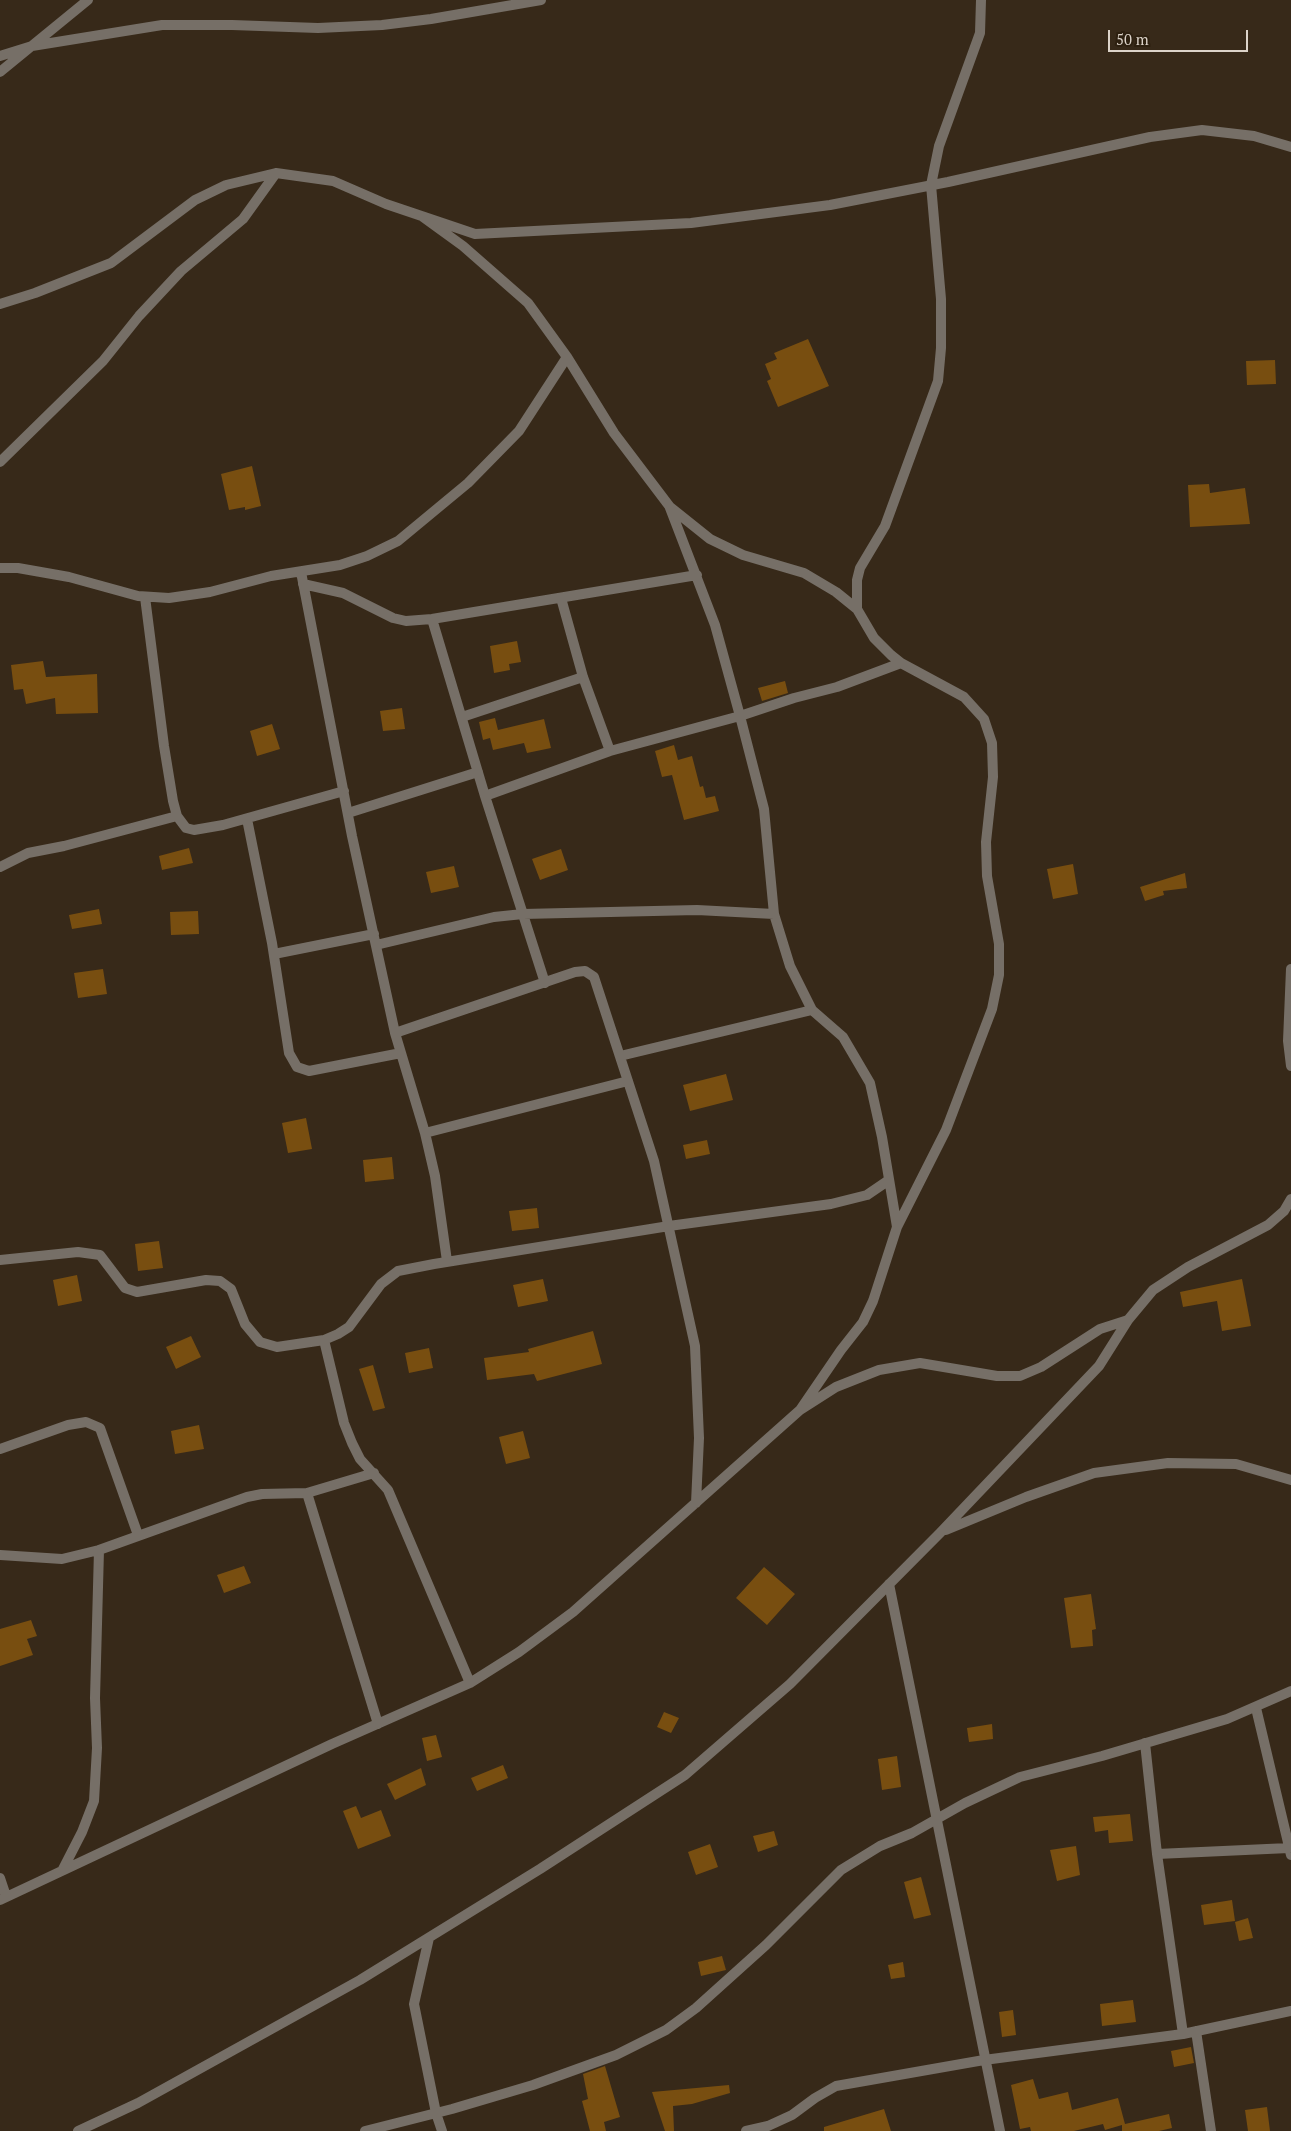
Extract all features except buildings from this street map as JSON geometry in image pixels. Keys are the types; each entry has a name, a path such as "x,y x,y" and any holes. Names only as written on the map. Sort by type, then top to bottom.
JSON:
{"street":[{"path":"0,72 88,0"},
{"path":"0,56 32,46 162,25 318,28 382,25 431,19 541,0"},
{"path":"858,609 857,580 860,568 884,526 938,381 941,348 941,299 931,185 939,146 980,33 981,0"},
{"path":"0,304 35,293 111,263 195,200 226,185 276,173 333,181 423,218 475,234 681,224 830,205 1150,137 1202,130 1254,136 1291,147"},
{"path":"0,462 103,361 139,316 181,270 243,219 276,173"},
{"path":"423,218 463,246 528,303 567,357 614,432 670,507 710,539 743,556 804,573 836,592 858,609 874,638 901,663 964,697 984,719 992,743 993,777 986,842 987,876 999,944 998,976 992,1009 946,1130 897,1227 873,1301 863,1322 841,1350 800,1410"},
{"path":"0,568 18,568 69,577 138,596 169,598 210,592 271,576 340,565 367,556 398,541 468,483 518,431 567,357"},
{"path":"670,507 715,625 740,716 764,809 774,914 790,966 812,1010 843,1037 870,1083 897,1227"},
{"path":"301,572 348,813 395,1033 425,1132 435,1176 447,1261"},
{"path":"304,584 343,593 393,618 406,621 432,619 697,575"},
{"path":"145,597 164,746 178,816 186,828 194,830 247,819 344,791"},
{"path":"561,598 584,677 610,751"},
{"path":"432,619 485,796 545,983"},
{"path":"485,796 610,751 740,716 794,698 837,687 901,663"},
{"path":"462,717 584,677"},
{"path":"348,813 478,772"},
{"path":"0,867 28,853 64,846 178,816"},
{"path":"247,819 274,954 289,1053 297,1067 309,1071 401,1053"},
{"path":"376,945 494,917 523,914 697,910 774,914"},
{"path":"274,954 374,934"},
{"path":"1291,969 1288,1041 1291,1066"},
{"path":"395,1033 575,972 585,971 594,977 654,1161 695,1346 699,1438 696,1503"},
{"path":"620,1056 812,1010"},
{"path":"425,1132 628,1081"},
{"path":"0,1260 78,1252 100,1255 125,1288 138,1292 206,1280 220,1281 231,1289 245,1324 260,1342 277,1347 324,1340 350,1326 381,1284 398,1271 447,1261 669,1226 831,1204 867,1195 889,1180"},
{"path":"78,2131 138,2102 343,1989 429,1938 685,1775 790,1684 940,1533 1099,1366 1128,1320 1153,1290 1188,1267 1268,1225 1284,1211 1291,1199"},
{"path":"0,1878 3,1898 470,1683 519,1652 573,1612 800,1410 836,1387 879,1370 920,1363 997,1376 1020,1376 1041,1368 1100,1329 1128,1320"},
{"path":"324,1340 344,1423 352,1443 360,1459 388,1490 470,1683"},
{"path":"0,1449 68,1425 86,1422 100,1428 138,1535"},
{"path":"940,1533 1026,1497 1094,1473 1168,1463 1236,1464 1291,1480"},
{"path":"0,1555 62,1559 99,1550 247,1497 262,1494 307,1493 374,1473"},
{"path":"307,1493 378,1724"},
{"path":"63,1869 82,1832 94,1801 97,1748 95,1698 99,1550"},
{"path":"889,1584 984,2060 1000,2131"},
{"path":"365,2131 436,2113 533,2084 616,2055 666,2030 696,2008 766,1944 841,1870 858,1858 1020,1777 1102,1756 1227,1720 1291,1691"},
{"path":"1157,1854 1290,1851 1256,1708"},
{"path":"1145,1743 1157,1854 1183,2034"},
{"path":"429,1938 414,2004 436,2113 442,2131"},
{"path":"746,2131 768,2126 792,2115 815,2098 836,2086 984,2060 1183,2034 1291,2011"},
{"path":"1196,2031 1211,2131"}]}
